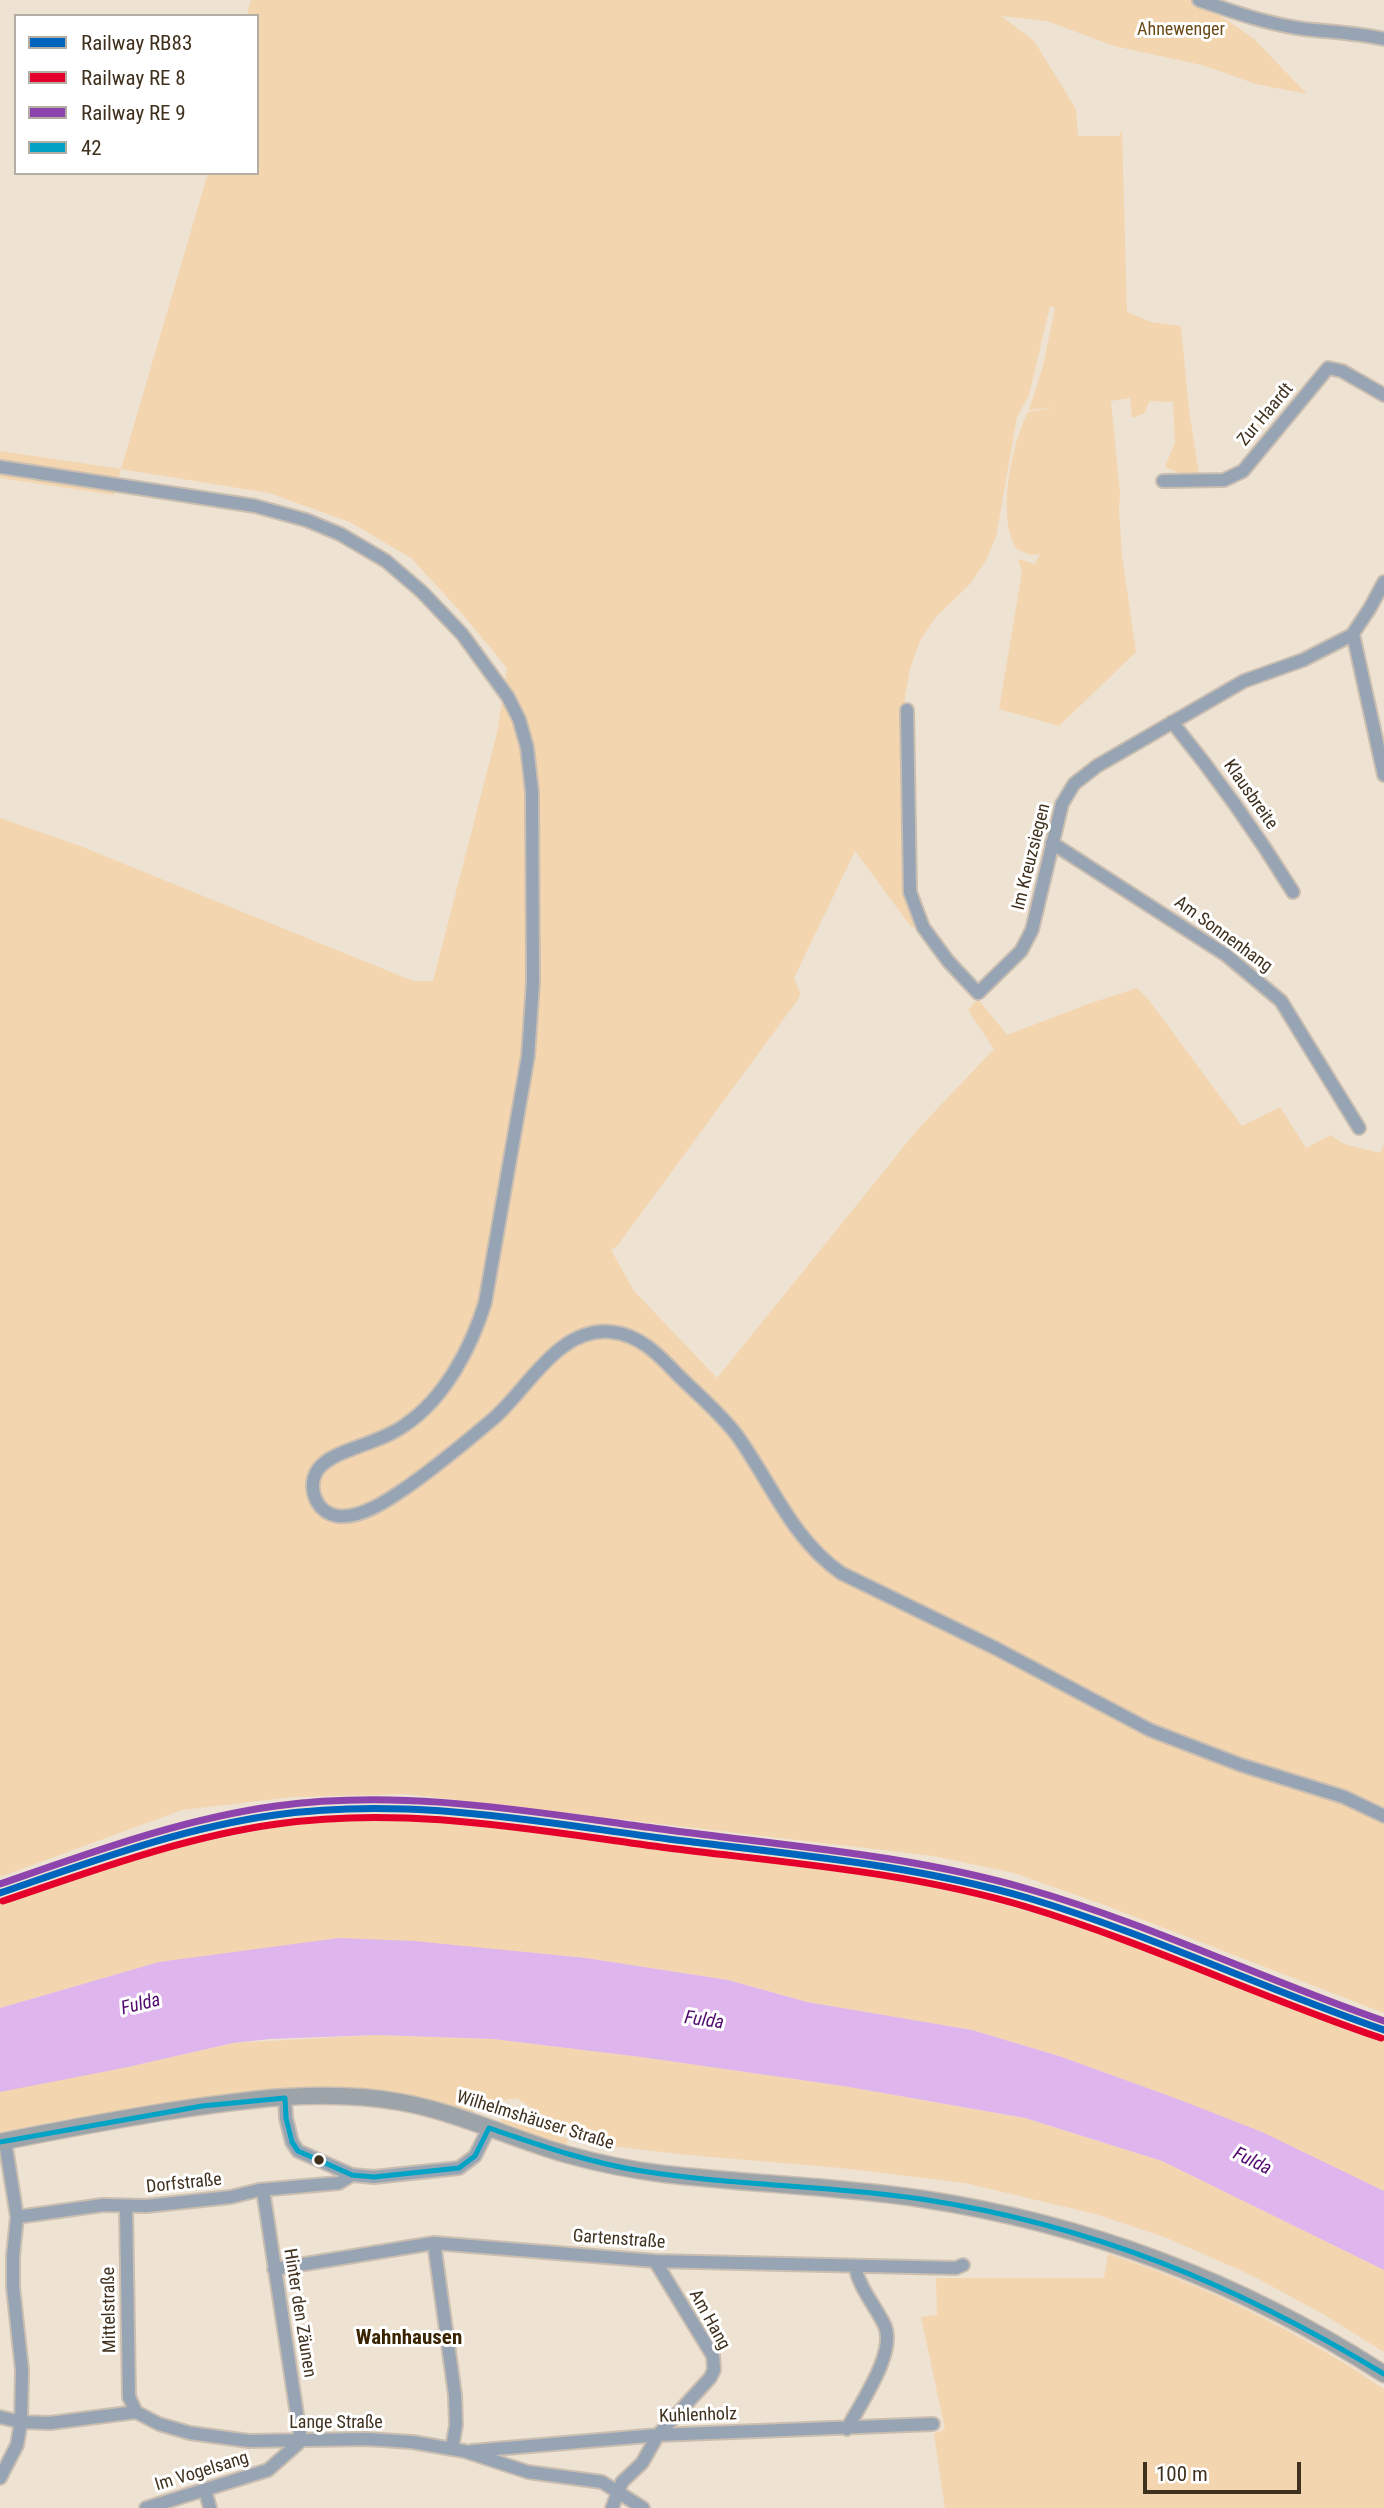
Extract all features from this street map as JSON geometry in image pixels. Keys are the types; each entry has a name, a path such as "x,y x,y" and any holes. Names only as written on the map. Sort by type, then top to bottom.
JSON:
{"main road":[{"name":"Wilhelmshäuser Straße","path":"2,2141 190,2108 285,2098 353,2096 400,2102 443,2112 565,2154 627,2168 664,2174 897,2195 992,2211 1059,2227 1135,2250 1233,2290 1321,2335 1384,2374"}],"street":[{"path":"1199,0 1259,20 1303,29 1366,34 1384,39"},
{"name":"Zur Haardt","path":"1163,481 1223,480 1242,471 1328,368 1342,372 1384,396"},
{"path":"0,467 255,506 306,520 340,534 386,561 422,592 485,663 508,696 519,719 527,747 532,792 534,982 528,1056 485,1303 471,1342 438,1395 424,1409 397,1430 340,1453 319,1468 314,1482 315,1498 320,1507 331,1514 344,1516 362,1512 410,1485 495,1417 559,1349 589,1333 614,1332 649,1346 716,1411 736,1434 803,1538 818,1556 841,1573 995,1648 1150,1730 1241,1765 1335,1794 1384,1816"},
{"path":"1384,582 1353,634 1384,775"},
{"name":"Im Kreuzsiegen","path":"907,710 910,892 923,928 948,961 978,993 1021,951 1032,930 1062,804 1073,784 1097,766 1244,681 1303,660 1353,634"},
{"name":"Klausbreite","path":"1172,722 1226,790 1293,892"},
{"name":"Am Sonnenhang","path":"1052,844 1226,955 1281,1001 1359,1128"},
{"name":"Dorfstraße","path":"285,2098 286,2118 292,2142 298,2151 352,2175 374,2177 459,2168 475,2157 489,2128"},
{"path":"0,2478 17,2445 21,2422 22,2370 13,2292 17,2217 2,2141"},
{"name":"Dorfstraße","path":"17,2217 103,2204 126,2207 231,2197 263,2190 339,2183 352,2175"},
{"name":"Hinter den Zäunen","path":"263,2190 300,2441"},
{"name":"Mittelstraße","path":"126,2207 129,2397 136,2412"},
{"path":"434,2243 455,2395 458,2450"},
{"name":"Gartenstraße","path":"274,2269 434,2243 654,2261 855,2267 956,2268 963,2265"},
{"name":"Am Hang","path":"612,2508 622,2482 642,2463 658,2435 710,2378 714,2363 704,2340 654,2261"},
{"path":"847,2429 880,2365 888,2343 886,2328 859,2281 855,2267"},
{"path":"0,2417 21,2422 50,2423 136,2412"},
{"name":"Lange Straße","path":"136,2412 159,2424 204,2435 249,2441 366,2439 412,2442 458,2450 528,2472 602,2482 643,2508"},
{"name":"Kuhlenholz","path":"458,2450 658,2435 933,2424"},
{"name":"Im Vogelsang","path":"146,2508 268,2470 300,2441"},
{"path":"205,2490 210,2508"}],"green space":[{"name":"Ahnewenger","path":"251,0 1190,0 1227,20 1254,39 1307,94 1256,84 1202,65 1114,46 1047,21 1001,16 1034,41 1076,109 1078,136 1119,136 1122,130 1127,312 1151,322 1181,326 1189,410 1199,474 1184,475 1165,467 1175,442 1173,402 1149,401 1145,413 1132,418 1130,398 1111,401 1120,493 1122,556 1136,652 1059,726 999,709 1022,572 1018,559 1035,564 1040,554 1031,555 1018,550 1011,537 1008,521 1008,482 1016,443 1028,412 1059,407 1029,410 1043,366 1055,308 1050,306 1029,395 1017,417 996,537 985,562 970,584 935,618 920,641 910,669 905,697 902,763 906,899 916,925 912,928 855,851 794,978 800,993 799,998 618,1245 611,1250 634,1291 717,1378 918,1129 994,1049 968,1010 978,999 1007,1035 1137,988 1242,1126 1280,1107 1306,1148 1331,1135 1344,1144 1380,1153 1384,1145 1384,2013 1014,1873 933,1856 406,1794 293,1797 182,1810 0,1877 0,818 80,846 413,981 433,981 497,733 507,668 411,558 350,522 269,493 121,469 207,175 259,175 259,14 248,14"},
{"path":"0,451 121,469 114,495 0,478"},
{"path":"402,1817 623,1841 930,1883 1098,1932 1384,2040 1384,2191 1175,2098 1059,2056 972,2030 807,2002 728,1980 586,1958 519,1952 198,1958 159,1962 0,2008 0,1902 139,1855 297,1823"},
{"path":"377,2035 493,2039 843,2086 1024,2118 1162,2161 1384,2270 1384,2352 1323,2314 1251,2275 1167,2238 1095,2214 965,2183 593,2144 567,2134 517,2098 483,2104 473,2100 474,2114 287,2091 74,2118 0,2132 0,2092 10,2088 128,2067 233,2043"},
{"path":"513,2106 568,2139 566,2146 502,2124 503,2113"},
{"path":"1108,2254 1180,2280 1251,2312 1319,2348 1384,2389 1384,2508 945,2508 934,2434 945,2429 921,2317 937,2315 936,2278 1104,2278"}],"water":[{"name":"Fulda","path":"339,1938 414,1941 586,1958 728,1980 807,2002 972,2030 1059,2056 1262,2132 1384,2191 1384,2270 1162,2161 1025,2118 843,2086 641,2057 493,2039 377,2035 270,2039 233,2043 0,2092 0,2008 159,1962"}],"rail line":[{"name":"RB83","path":"0,1893 170,1837 275,1815 374,1808 472,1814 849,1861 984,1886 1118,1928 1384,2030"}],"transit line":[{"path":"0,1884 171,1828 276,1806 374,1800 472,1805 849,1853 984,1877 1073,1903 1163,1935 1384,2021"},
{"path":"3,1901 172,1846 277,1824 375,1817 473,1822 849,1870 983,1895 1072,1921 1381,2038"},
{"name":"42","path":"285,2098 286,2118 292,2142 298,2151 352,2175 374,2177 459,2168 475,2156 489,2128"},
{"name":"42","path":"0,2142 202,2106 285,2098"},
{"name":"42","path":"489,2128 623,2168 711,2180 886,2194 984,2210 1045,2225 1104,2242 1218,2286 1329,2342 1384,2374"}],"district":[{"name":"Wahnhausen","path":"409,2339"}]}
